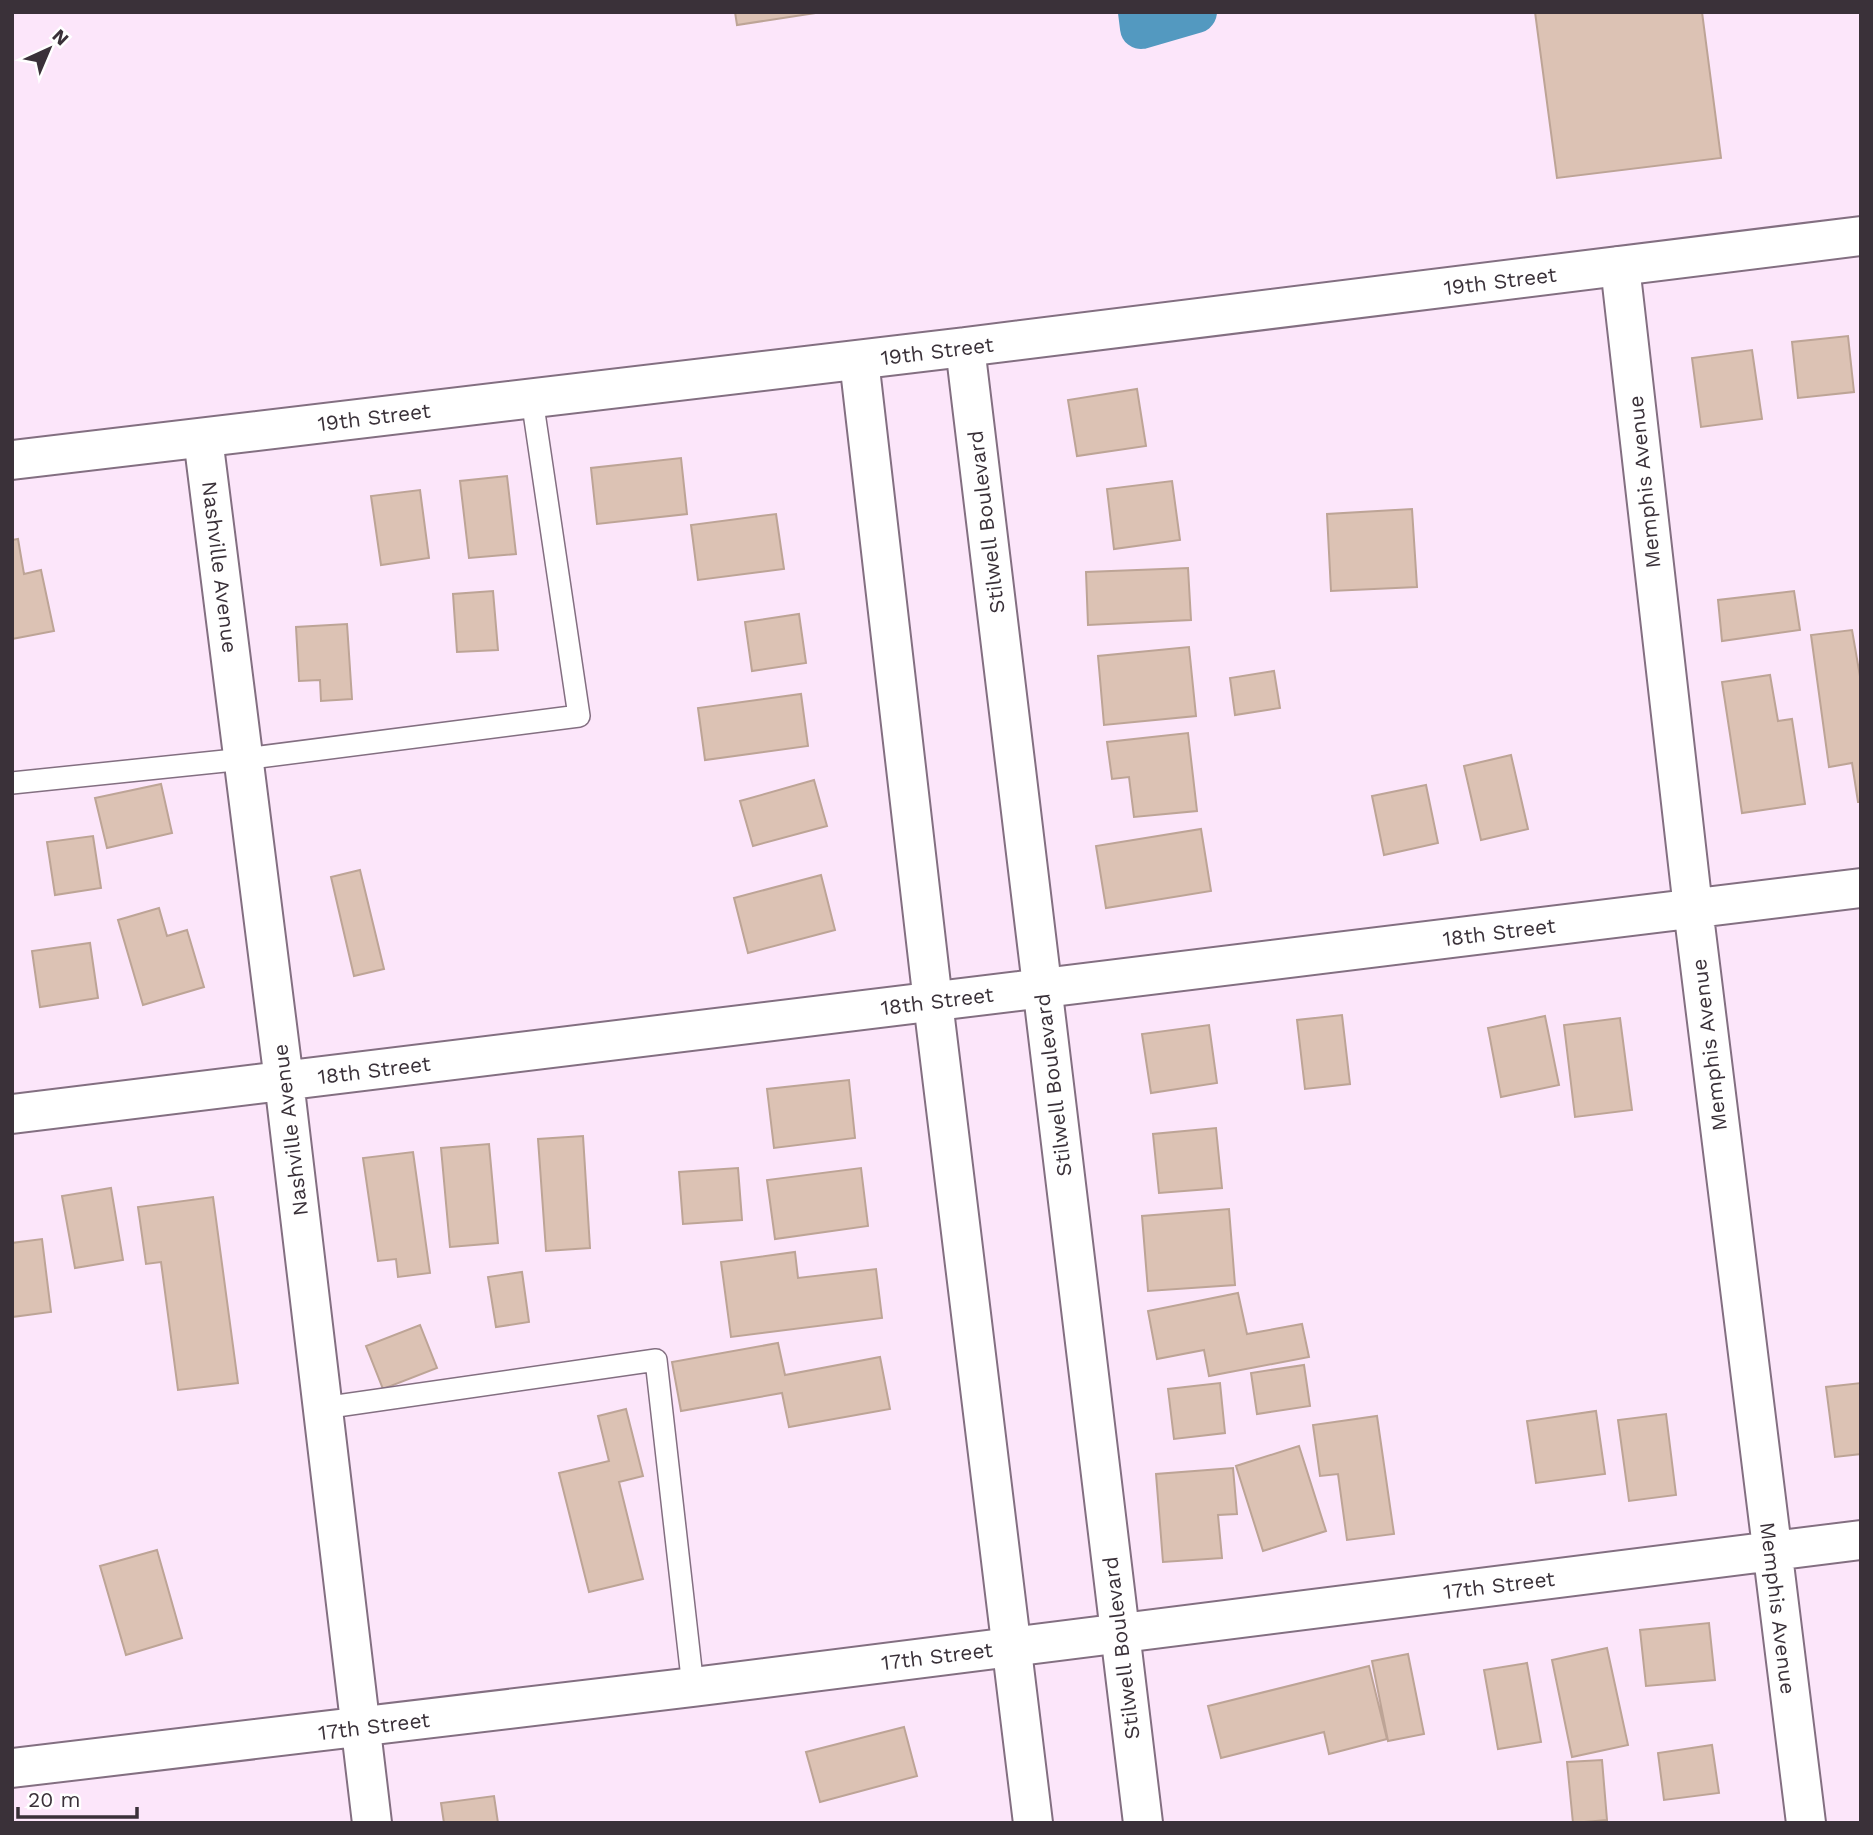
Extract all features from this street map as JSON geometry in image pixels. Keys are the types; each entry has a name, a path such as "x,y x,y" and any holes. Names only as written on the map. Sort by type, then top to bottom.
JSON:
{"street":[{"name":"19th Street","path":"12,460 859,360 1861,236"},
{"name":"Memphis Avenue","path":"1620,266 1693,908 1805,1823"},
{"name":"Stilwell Boulevard","path":"965,347 1143,1823"},
{"path":"859,360 1032,1823"},
{"name":"Nashville Avenue","path":"204,438 372,1823"},
{"name":"18th Street","path":"12,1114 1861,888"},
{"name":"17th Street","path":"12,1768 693,1687 1861,1541"}],"lane":[{"path":"12,783 244,759 579,716 532,399"},
{"path":"323,1408 656,1360 693,1687"}],"building":[{"path":"735,12 822,12 737,25"},
{"path":"1535,12 1702,12 1721,158 1557,178"},
{"path":"1848,336 1854,392 1798,398 1792,342"},
{"path":"1752,350 1762,419 1701,427 1692,358"},
{"path":"1137,389 1146,446 1077,456 1068,400"},
{"path":"681,458 687,514 597,524 591,468"},
{"path":"507,476 516,554 469,558 460,481"},
{"path":"1172,481 1180,540 1114,549 1107,489"},
{"path":"420,490 429,558 381,565 371,496"},
{"path":"1412,509 1417,587 1331,591 1327,514"},
{"path":"776,514 784,569 698,580 691,525"},
{"path":"18,539 24,574 41,570 54,631 12,639 12,540"},
{"path":"1188,568 1191,620 1088,625 1086,572"},
{"path":"493,591 498,650 457,652 453,594"},
{"path":"1794,591 1800,630 1722,641 1718,600"},
{"path":"799,614 806,663 752,671 745,622"},
{"path":"347,624 352,699 321,701 320,680 299,681 296,627"},
{"path":"1852,630 1861,682 1861,802 1858,802 1852,763 1829,767 1811,635"},
{"path":"1189,647 1196,716 1104,725 1098,656"},
{"path":"1274,671 1280,708 1235,715 1230,678"},
{"path":"1770,675 1778,721 1792,719 1805,804 1742,813 1722,682"},
{"path":"801,694 808,746 705,760 698,708"},
{"path":"1188,733 1197,811 1134,817 1129,777 1112,779 1107,742"},
{"path":"1511,755 1528,829 1481,840 1464,766"},
{"path":"814,780 827,826 753,846 740,801"},
{"path":"161,784 172,833 107,848 95,798"},
{"path":"1426,785 1438,843 1384,855 1372,796"},
{"path":"1201,829 1211,891 1106,908 1096,846"},
{"path":"93,836 101,888 55,895 47,842"},
{"path":"360,870 384,969 354,976 331,877"},
{"path":"821,875 835,930 748,953 734,898"},
{"path":"159,908 167,936 187,930 204,987 143,1005 118,920"},
{"path":"90,943 98,998 40,1007 32,951"},
{"path":"1342,1015 1350,1084 1305,1089 1297,1020"},
{"path":"1545,1016 1559,1085 1501,1097 1488,1028"},
{"path":"1620,1018 1632,1110 1575,1117 1564,1025"},
{"path":"1209,1025 1217,1083 1151,1093 1142,1034"},
{"path":"849,1080 855,1138 774,1148 767,1089"},
{"path":"1216,1128 1222,1188 1159,1193 1153,1134"},
{"path":"583,1136 590,1248 546,1251 538,1139"},
{"path":"489,1144 498,1243 450,1247 441,1148"},
{"path":"413,1152 430,1273 398,1277 396,1259 378,1261 363,1158"},
{"path":"738,1168 742,1220 683,1224 679,1172"},
{"path":"861,1168 868,1226 775,1239 767,1180"},
{"path":"111,1188 123,1260 75,1268 62,1196"},
{"path":"213,1197 238,1383 178,1390 161,1262 146,1264 138,1207"},
{"path":"1229,1209 1235,1285 1148,1291 1142,1216"},
{"path":"42,1239 51,1312 12,1317 12,1243"},
{"path":"795,1252 798,1278 876,1269 882,1318 731,1337 721,1262"},
{"path":"522,1272 529,1322 496,1327 488,1277"},
{"path":"1238,1293 1247,1334 1302,1324 1309,1357 1209,1376 1204,1350 1157,1359 1148,1311"},
{"path":"420,1325 437,1368 383,1389 366,1346"},
{"path":"778,1343 785,1375 880,1357 890,1409 789,1427 782,1393 681,1411 672,1362"},
{"path":"1304,1365 1310,1406 1257,1414 1251,1373"},
{"path":"1220,1383 1225,1433 1174,1439 1168,1389"},
{"path":"1861,1383 1861,1454 1835,1457 1826,1387"},
{"path":"626,1409 643,1476 619,1482 643,1579 589,1592 559,1473 609,1461 598,1416"},
{"path":"1596,1411 1605,1474 1536,1483 1527,1421"},
{"path":"1666,1414 1676,1495 1629,1501 1618,1420"},
{"path":"1377,1416 1394,1534 1347,1540 1338,1474 1320,1476 1313,1425"},
{"path":"1299,1446 1326,1531 1263,1551 1236,1466"},
{"path":"1233,1468 1237,1514 1218,1515 1222,1558 1163,1562 1156,1474"},
{"path":"157,1550 182,1638 126,1655 100,1566"},
{"path":"1709,1623 1715,1680 1646,1686 1640,1630"},
{"path":"1607,1648 1628,1745 1572,1757 1552,1660"},
{"path":"1408,1654 1424,1734 1388,1741 1372,1661"},
{"path":"1527,1663 1541,1742 1498,1749 1484,1670"},
{"path":"1369,1666 1387,1739 1329,1754 1324,1732 1221,1758 1208,1706"},
{"path":"904,1727 917,1776 820,1802 806,1752"},
{"path":"1712,1745 1719,1793 1664,1800 1658,1753"},
{"path":"1602,1760 1607,1820 1573,1823 1567,1762"},
{"path":"494,1796 498,1823 444,1823 441,1803"}],"waterway":[{"path":"1139,12 1141,28 1196,12"}]}
